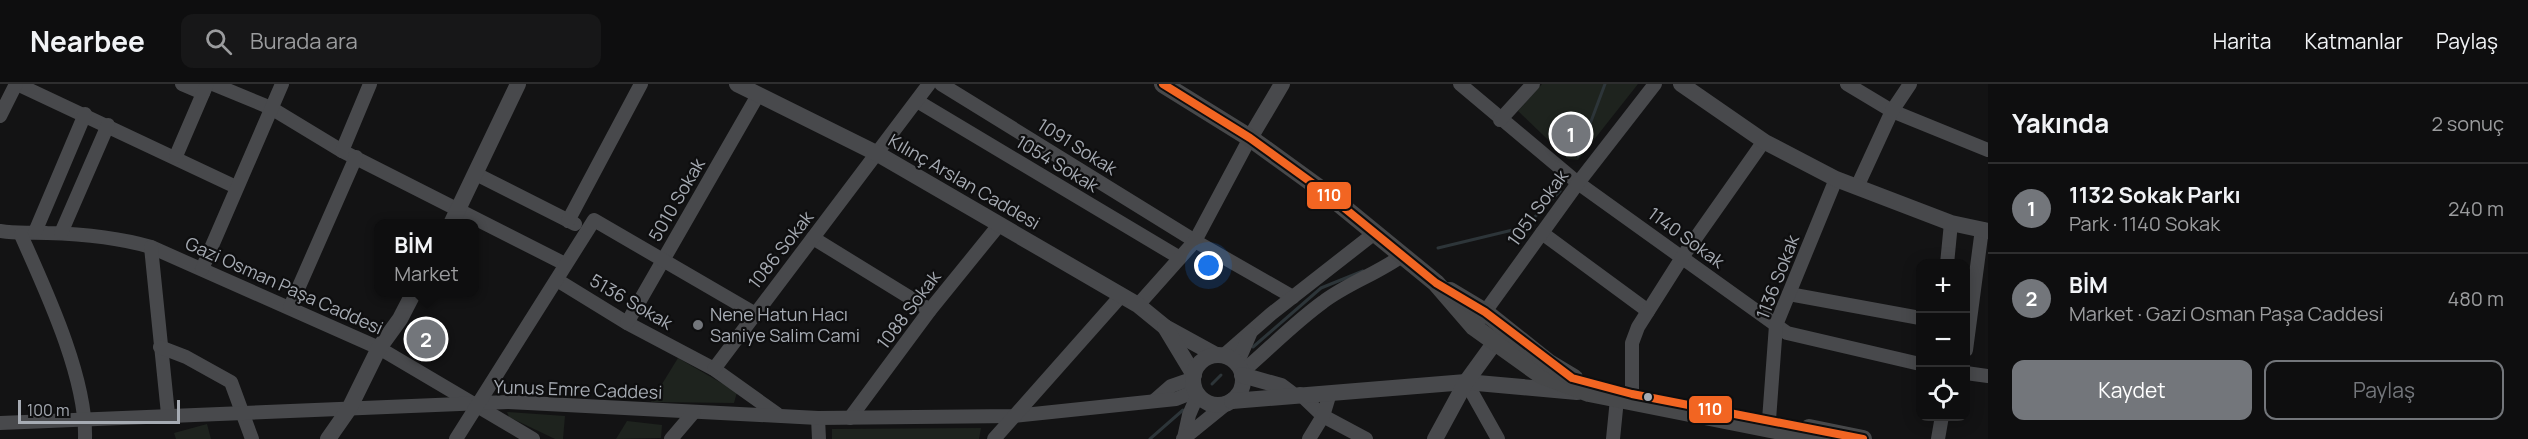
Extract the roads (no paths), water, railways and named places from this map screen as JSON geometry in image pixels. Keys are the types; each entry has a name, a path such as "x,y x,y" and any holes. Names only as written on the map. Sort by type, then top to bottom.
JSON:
{"main road":[{"path":"1163,84 1250,138 1376,232 1436,283 1474,327 1501,335 1572,378 1626,398"},
{"path":"1436,283 1485,312 1501,335 1541,375 1589,393 1626,398 1821,439"},
{"path":"1771,430 1863,439"}],"street":[{"path":"182,84 207,87 271,108 455,217 518,84"},
{"path":"202,269 282,84"},
{"path":"342,151 370,84"},
{"path":"568,221 641,84"},
{"name":"Kılınç Arslan Caddesi","path":"737,84 878,154 1120,297 1138,305 1165,327 1232,364 1297,395"},
{"name":"1091 Sokak","path":"941,84 1195,241 1293,297"},
{"path":"1138,305 1195,241 1250,138 1282,84"},
{"name":"1140 Sokak","path":"1460,84 1500,120 1578,183 1683,256 1787,333 1916,363"},
{"name":"1051 Sokak","path":"1474,327 1578,183 1655,84"},
{"path":"1681,84 1764,141 1836,179 1951,223 1985,230 1970,320"},
{"path":"1846,84 1895,113 1988,150"},
{"path":"1857,187 1910,84"},
{"path":"0,116 12,85 85,114 236,187"},
{"path":"176,156 207,87"},
{"path":"1500,120 1524,87"},
{"name":"1086 Sokak","path":"714,369 754,313 878,154 921,90"},
{"name":"1054 Sokak","path":"921,90 1180,258"},
{"name":"5010 Sokak","path":"627,323 758,95"},
{"path":"85,114 28,233 44,287 80,386 86,420 85,439"},
{"path":"61,233 108,125"},
{"path":"1613,439 1626,398 1632,343 1638,327 1683,256 1764,141"},
{"path":"290,307 356,157"},
{"path":"476,174 568,221 590,226 663,261 754,313"},
{"name":"1136 Sokak","path":"1771,430 1776,326 1836,179"},
{"path":"1947,259 1951,223"},
{"name":"1088 Sokak","path":"850,418 930,310 999,225"},
{"path":"456,439 590,226"},
{"path":"479,227 565,264"},
{"name":"Gazi Osman Paşa Caddesi","path":"0,231 123,238 151,247 378,348 478,405 532,439"},
{"path":"1183,439 1241,391 1232,364 1250,334 1376,232"},
{"path":"1542,233 1648,311"},
{"path":"813,238 930,310"},
{"path":"151,247 168,414"},
{"path":"1183,439 1195,385 1204,360 1232,364 1352,282 1378,273 1403,255"},
{"name":"5136 Sokak","path":"557,280 627,323 714,369 777,414"},
{"path":"1789,294 1916,317"},
{"path":"328,439 349,409 378,348 400,319 411,297"},
{"path":"994,439 1120,297"},
{"name":"Kılınç Arslan Caddesi","path":"1165,327 1195,385"},
{"path":"1435,439 1466,382 1501,335"},
{"path":"160,348 186,357 231,382 252,439"},
{"path":"1970,374 1988,376"},
{"path":"1466,382 1498,439"},
{"name":"Kılınç Arslan Caddesi","path":"1229,402 1466,382 1589,393"},
{"path":"1195,385 1207,403 1229,402"},
{"name":"Yunus Emre Caddesi","path":"0,423 168,414 478,405 508,402 777,414 818,418 1014,416 1068,412 1155,400 1171,386 1195,385"},
{"path":"1309,439 1323,416 1330,393"},
{"path":"1297,395 1323,416 1366,439"},
{"path":"670,439 694,412"},
{"path":"818,418 820,439"},
{"path":"1938,439 1941,421"}],"waterway":[{"path":"1578,156 1605,84"},
{"path":"1438,248 1525,227 1560,191"},
{"path":"1253,347 1321,288 1363,271"},
{"path":"1212,384 1221,375"},
{"path":"1150,439 1183,410"}],"place":[{"name":"1132 Sokak Parkı","path":"1571,134"},
{"name":"Nene Hatun Hacı Saniye Salim Cami","path":"698,325"},
{"name":"BİM","path":"426,339"}]}
